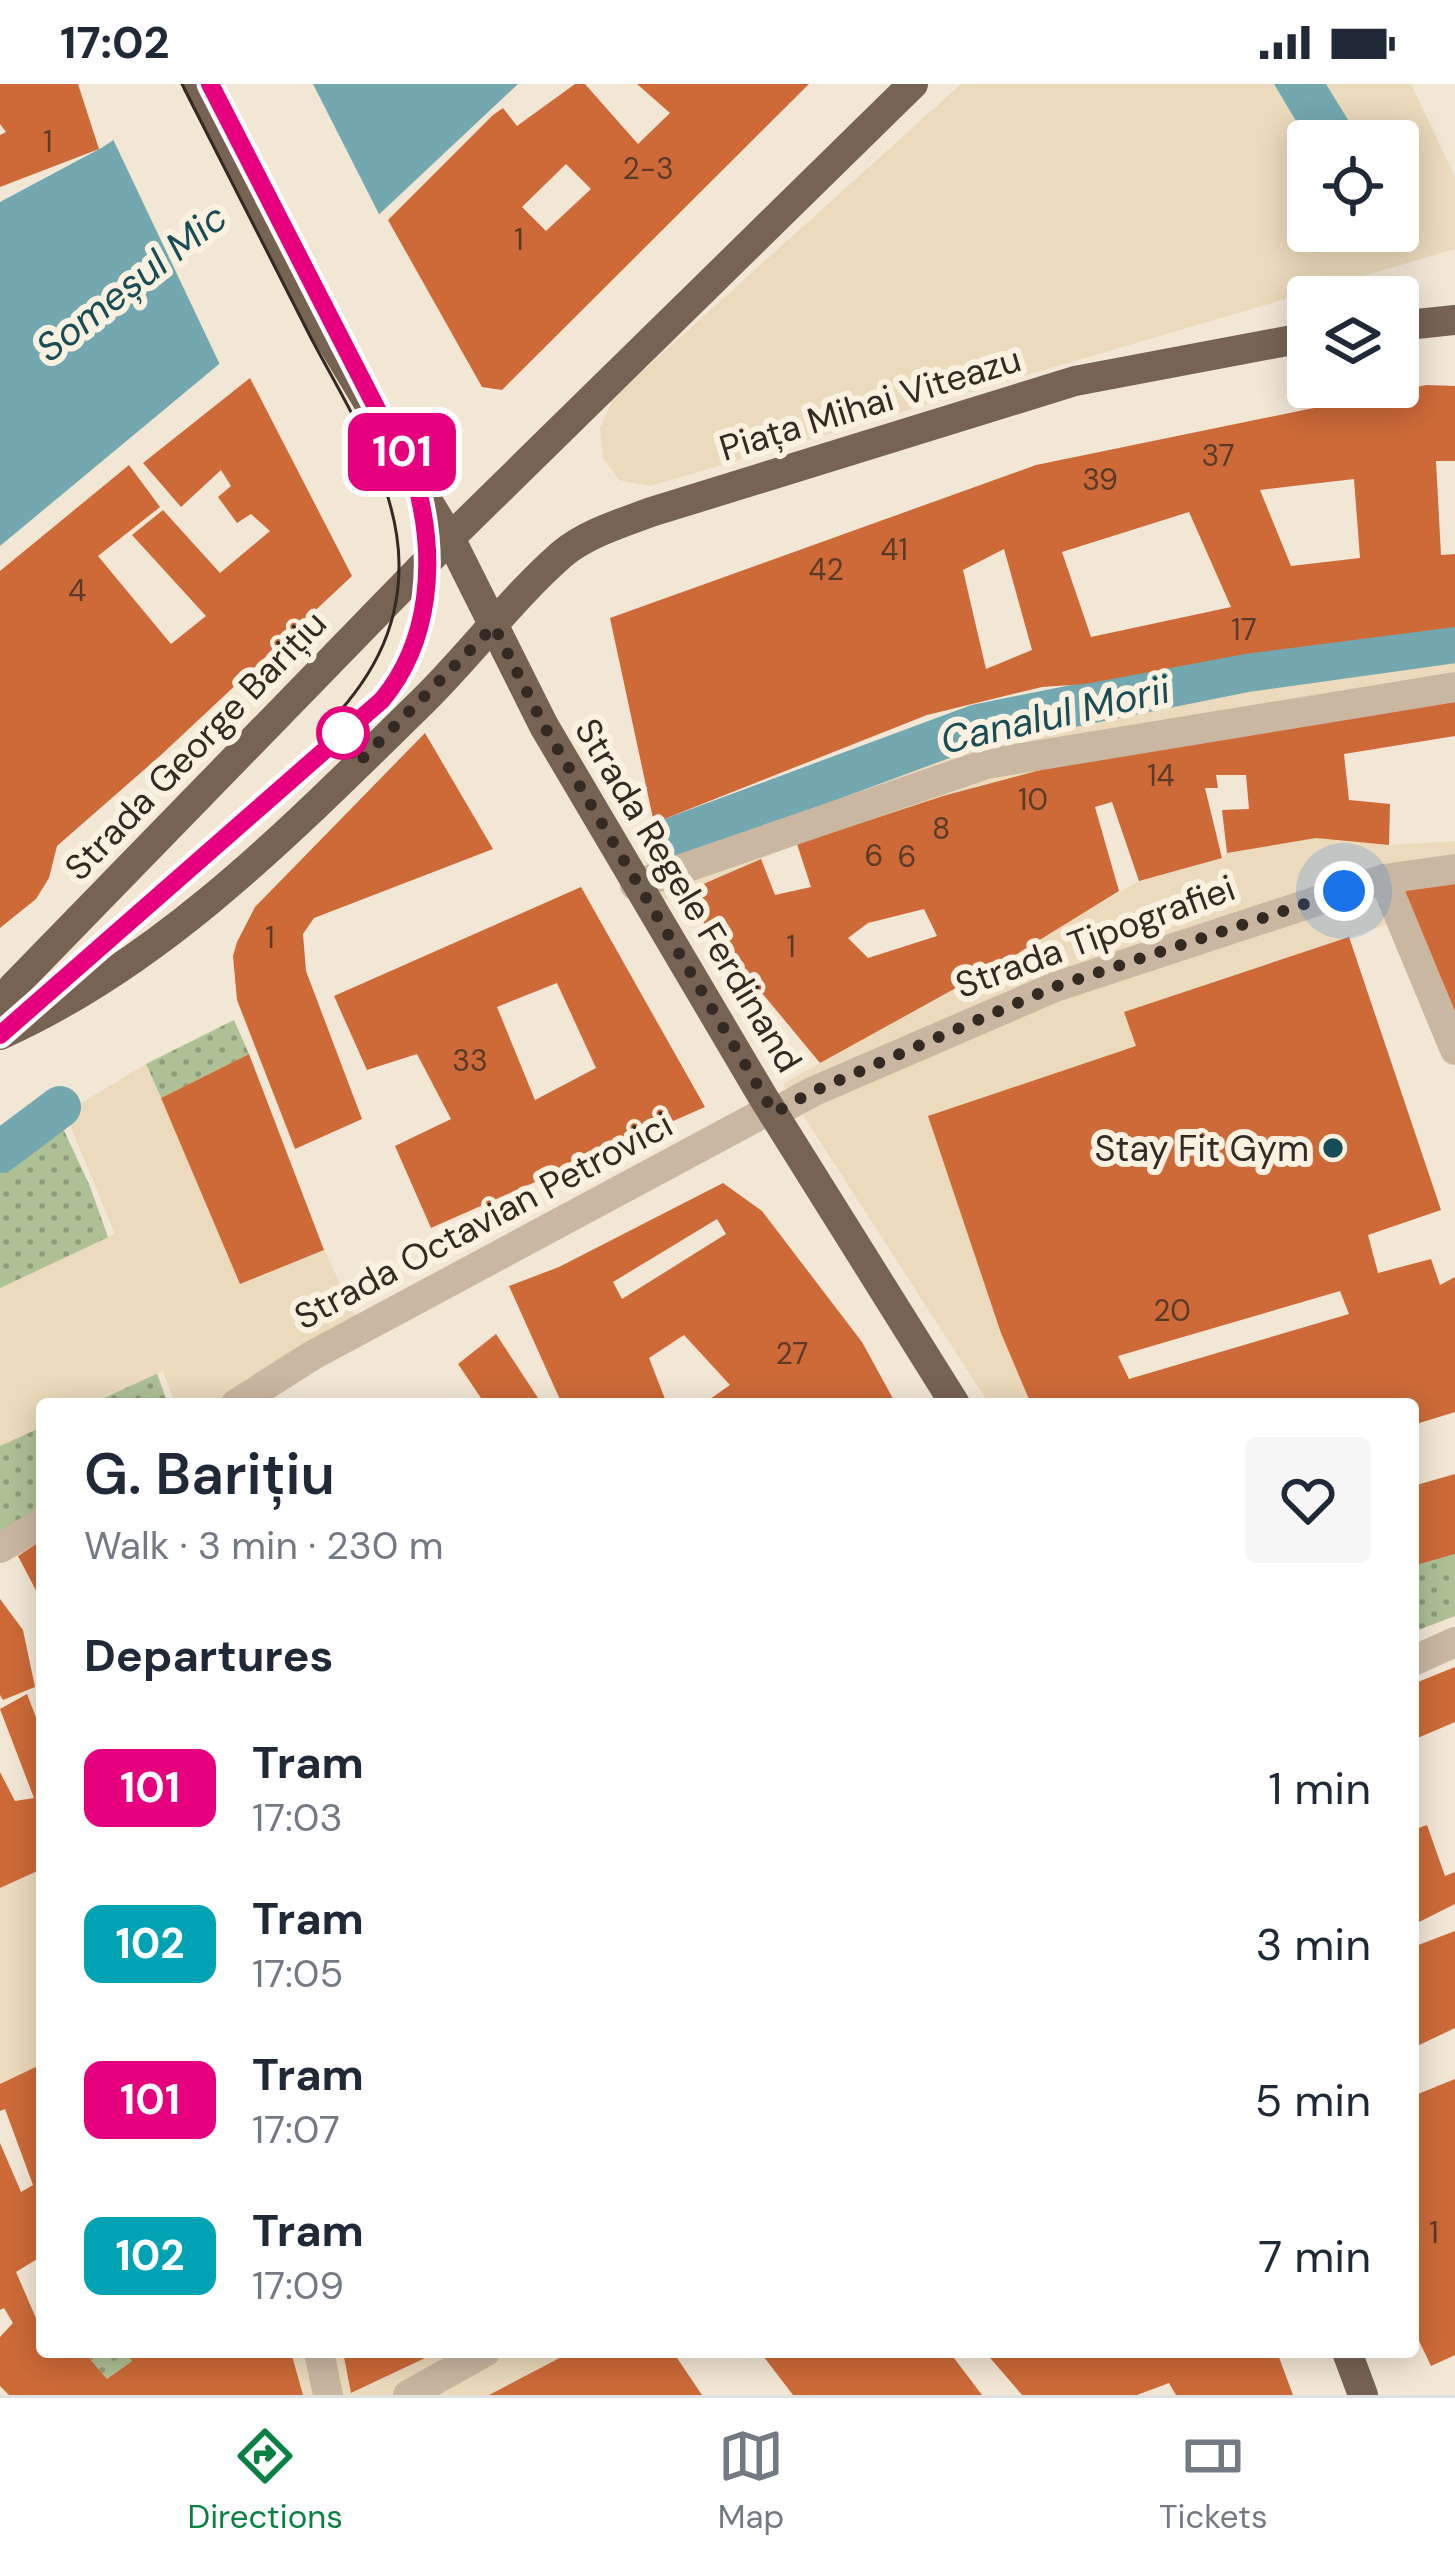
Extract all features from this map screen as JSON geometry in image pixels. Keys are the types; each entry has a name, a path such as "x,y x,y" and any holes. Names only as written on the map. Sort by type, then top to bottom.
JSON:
{"main road":[{"name":"Strada Regele Ferdinand","path":"197,84 312,309 450,538 544,726 772,1111 951,1398"},
{"path":"450,538 913,84"},
{"path":"1419,324 1455,320"},
{"name":"Piața Mihai Viteazu","path":"494,626 562,554 651,512 1076,380 1287,341"},
{"name":"Strada George Barițiu","path":"0,1009 13,987 450,538"},
{"path":"0,1035 42,1016 190,918 334,787 494,626"},
{"path":"1349,2358 1363,2395"}],"street":[{"path":"635,884 986,764 1455,687"},
{"name":"Strada Tipografiei","path":"772,1111 1054,987 1384,879 1455,869"},
{"path":"1384,879 1455,1050"},
{"name":"Strada Octavian Petrovici","path":"245,1398 313,1355 772,1111"},
{"path":"0,1549 36,1527"},
{"path":"1419,1658 1455,1642"},
{"path":"320,2358 328,2395"},
{"path":"409,2395 474,2358"}],"green space":[{"path":"234,1020 249,1054 161,1098 146,1064"},
{"path":"58,1118 89,1184 166,1398 36,1398 36,1521 0,1543 0,1161"},
{"path":"1455,1554 1455,1616 1419,1630 1419,1564"},
{"path":"89,2358 130,2358 132,2361 107,2379"}],"shaded area":[{"path":"961,84 1411,84 1455,177 1455,249 1363,276 1287,276 1287,298 650,486 619,480 603,458 600,428 614,397"},
{"path":"1455,658 1455,700 838,831 661,901 643,857 983,740 1268,685"},
{"path":"1316,838 1389,845 1455,841 1455,882 1413,916 1125,1012 1136,1046 1031,1398 985,1398 783,1084 1139,881 1227,853"},
{"path":"146,1064 241,1283 324,1250 362,1329 246,1398 173,1398 163,1371 104,1398 36,1398 36,1430 0,1446 0,1288 115,1234 65,1113"},
{"path":"36,1872 36,2067 0,2084 0,1888"},
{"path":"293,2358 344,2358 352,2393 425,2358 560,2358 489,2395 303,2395"}],"water":[{"name":"Someșul Mic","path":"196,84 518,84 224,360 0,546 0,202 103,147"},
{"path":"1274,84 1326,84 1348,120 1295,120"}],"pier":[{"path":"185,84 313,84 383,222 222,369 111,135"}],"building":[{"path":"0,84 78,84 99,149 0,187 0,135 6,132 0,124"},
{"path":"575,84 585,84 638,144 670,113 637,84 809,84 502,390 482,387 388,220 493,115 503,108 517,126","holes":["566,164 591,189 546,231 522,207"]},
{"path":"250,378 352,576 57,846 49,878 36,899 0,928 0,571 129,465 160,507 98,556 171,644 206,616 132,535 163,510 220,573 270,531 251,514 237,523 218,497 231,486 221,470 181,507 143,463"},
{"path":"1419,386 1455,386 1455,461 1436,461 1441,555 1455,554 1455,627 1042,687 927,715 654,823 610,618 1036,465 1314,408 1419,408","holes":["1354,479 1360,558 1291,566 1260,490","1189,512 1231,607 1091,637 1062,552","1004,549 1032,650 986,669 963,570"]},
{"path":"1455,700 1455,736 1344,754 1349,800 1390,804 1389,845 1316,838 1227,853 1222,810 1249,809 1246,775 1216,775 1218,788 1205,788 1222,858 1139,881 1112,802 1095,807 1119,891 1012,957 820,1063 680,894 761,859 775,895 811,887 797,844 943,796 1082,759","holes":["924,909 937,936 868,958 848,938 868,923"]},
{"path":"425,733 493,849 314,918 303,934 306,971 362,1119 295,1149 237,1000 233,956 237,942 255,907"},
{"path":"1455,882 1455,1027 1404,889"},
{"path":"581,887 705,1107 431,1228 395,1146 451,1119 417,1054 367,1070 334,996","holes":["557,983 596,1068 535,1100 497,1007"]},
{"path":"1349,937 1441,1210 1368,1235 1378,1273 1431,1259 1440,1285 1455,1277 1455,1412 1419,1423 1419,1398 1028,1398 1001,1333 928,1116 1136,1046 1124,1012","holes":["1340,1291 1349,1314 1129,1379 1118,1356"]},
{"path":"249,1054 324,1250 240,1284 161,1098"},
{"path":"723,1183 762,1211 862,1342 893,1398 712,1398 730,1385 684,1335 649,1358 665,1398 559,1398 509,1286 559,1267","holes":["717,1219 726,1234 622,1299 613,1282"]},
{"path":"496,1334 538,1398 481,1398 458,1364"},
{"path":"1455,1474 1455,1554 1419,1564 1419,1484"},
{"path":"36,1544 36,1590 18,1556"},
{"path":"0,1599 23,1630 35,1687 3,1700 0,1695"},
{"path":"1455,1667 1455,1722 1419,1737 1419,1682"},
{"path":"27,1694 36,1717 36,1872 0,1888 0,1772 15,1801 34,1798 0,1709"},
{"path":"1427,1825 1445,1876 1455,1872 1455,1904 1419,1922 1419,1828"},
{"path":"1455,1931 1455,2028 1419,2045 1419,1945"},
{"path":"36,2067 36,2260 16,2272 36,2318 36,2358 89,2358 107,2379 132,2361 130,2358 293,2358 303,2395 9,2395 0,2386 0,2337 13,2323 4,2308 0,2310 0,2143 21,2192 33,2185 5,2109 0,2111 0,2084"},
{"path":"1455,2079 1455,2355 1431,2366 1419,2341 1419,2094"},
{"path":"344,2358 425,2358 351,2393"},
{"path":"560,2358 677,2358 702,2395 489,2395"},
{"path":"765,2358 954,2358 982,2395 793,2395"},
{"path":"990,2358 1279,2358 1293,2395 1176,2395 1169,2383 1137,2395 1022,2395"}],"waterway":[{"name":"Canalul Morii","path":"668,840 978,725 1247,671 1455,642"},
{"name":"Canalul Morii","path":"0,1152 60,1107"}],"tram line":[{"path":"182,84 368,445 390,503 399,563 394,611 367,675 321,731"},
{"path":"0,1035 382,700 398,677 419,626 427,570 417,487 210,84"},
{"name":"101","path":"0,1035 382,700 399,680 419,630 428,557 417,487 210,84"}],"place":[{"name":"Stay Fit Gym","path":"1333,1148"}],"route":[{"path":"343,733 357,764 494,626 544,726 774,1113 1054,987 1344,891"}]}
